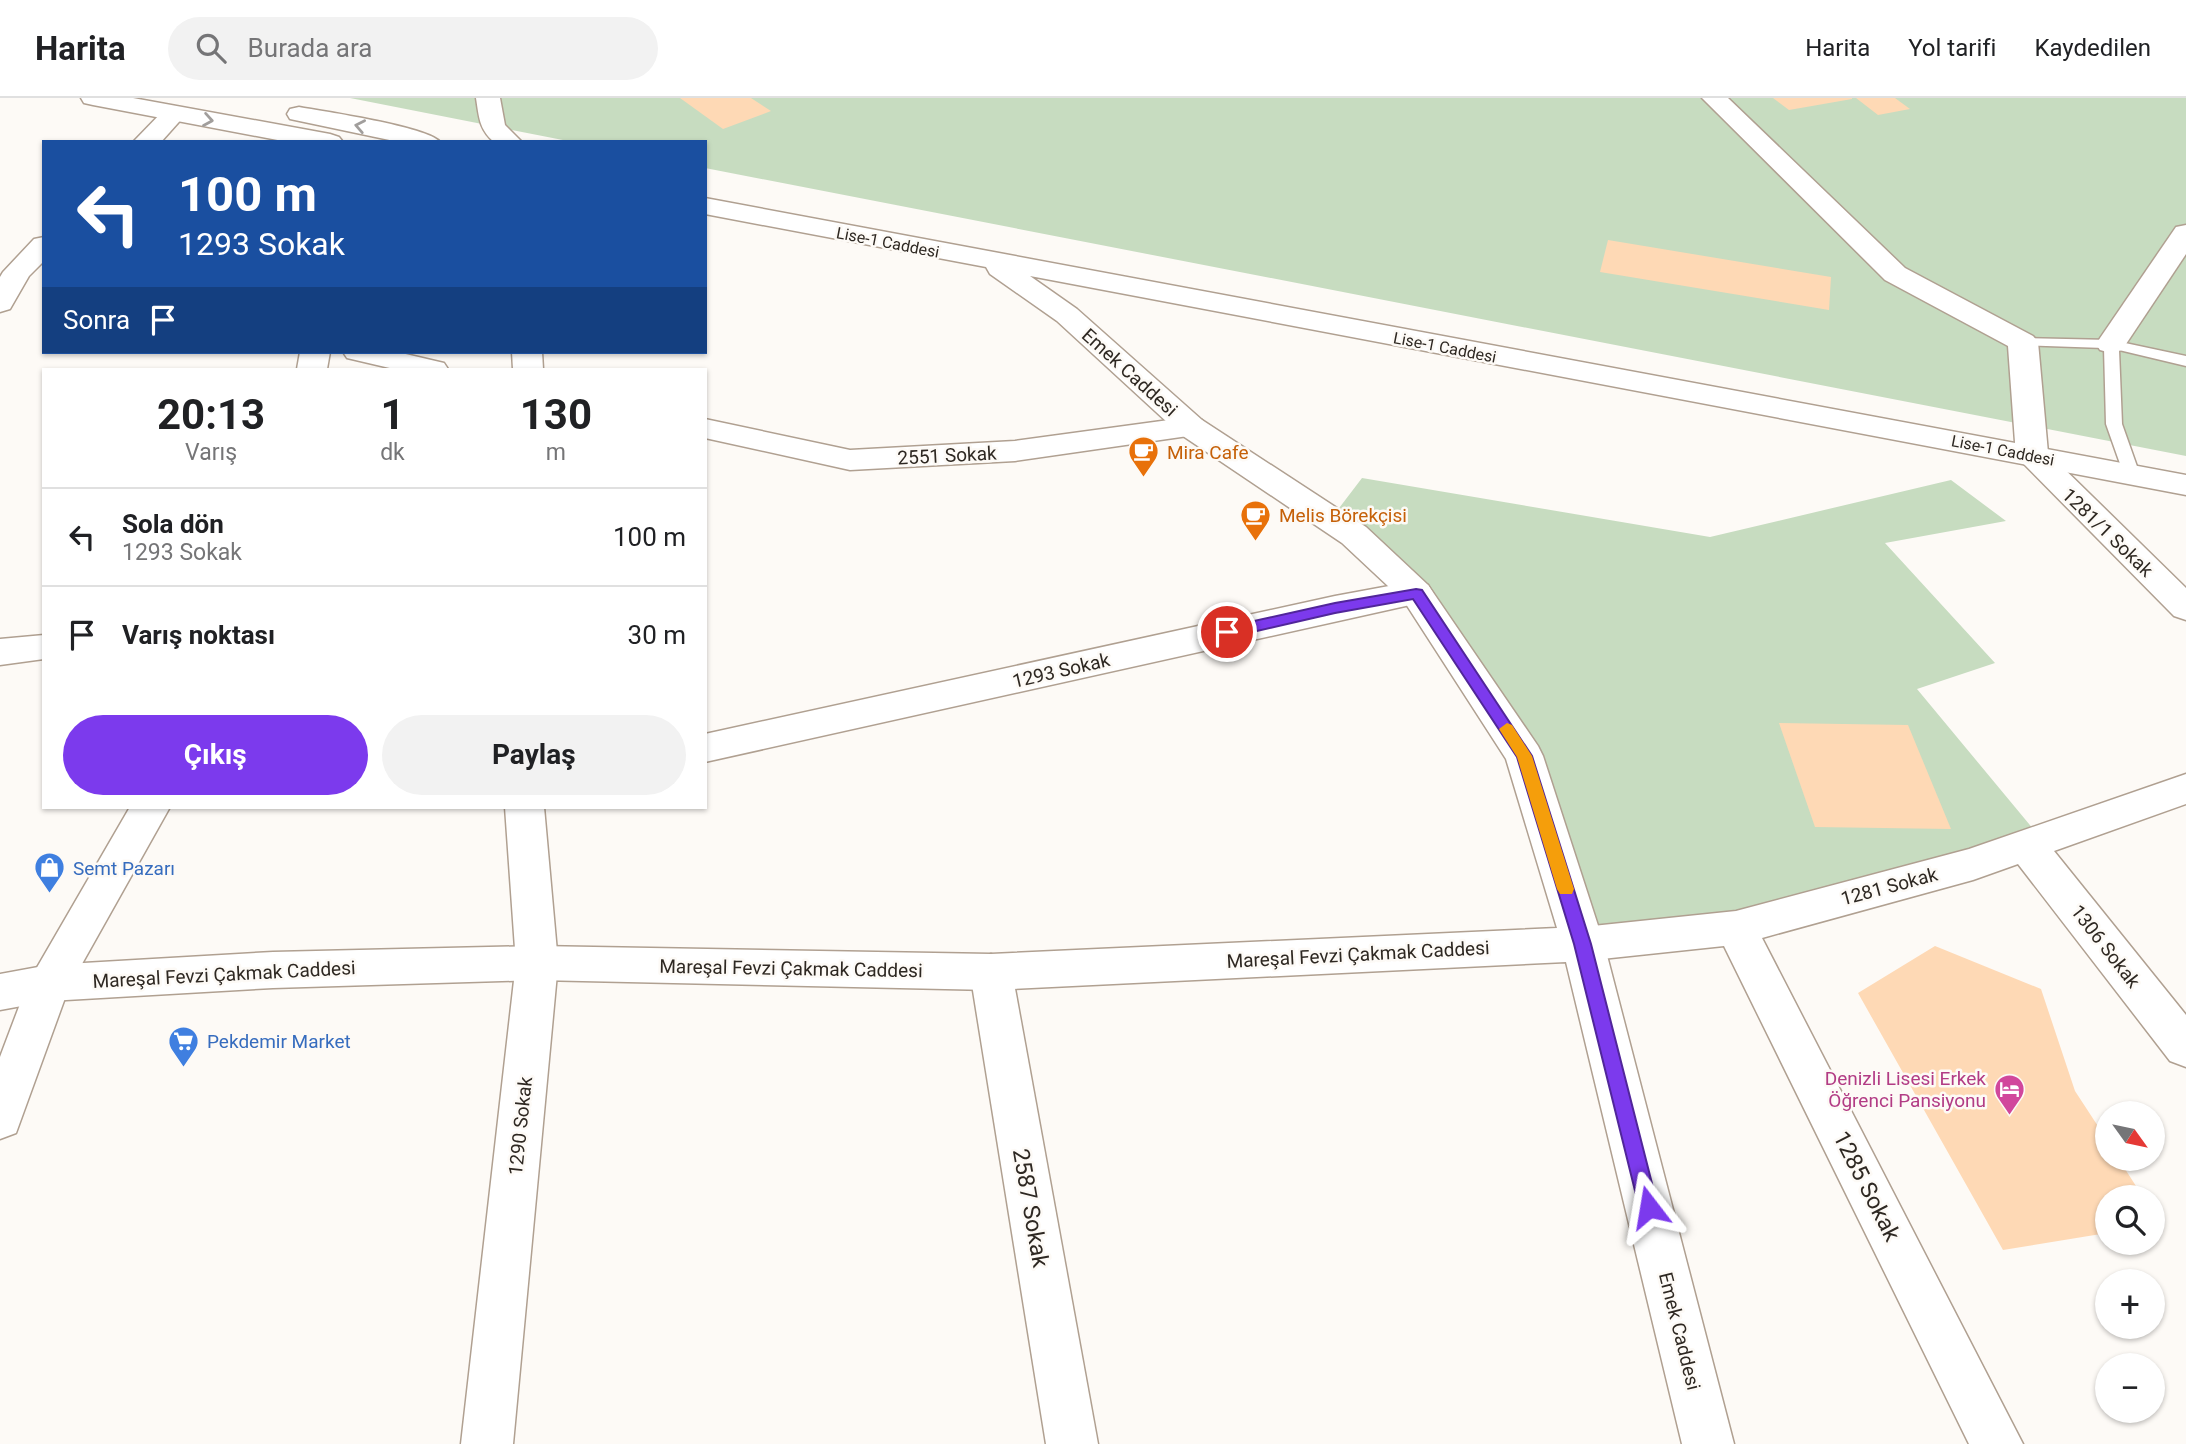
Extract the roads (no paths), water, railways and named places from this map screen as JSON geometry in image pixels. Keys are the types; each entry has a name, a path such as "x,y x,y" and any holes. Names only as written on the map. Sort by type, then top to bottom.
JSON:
{"street":[{"path":"93,98 319,140"},
{"path":"216,98 420,140"},
{"path":"488,98 494,128 507,140"},
{"path":"1714,98 1895,274 2023,342 2032,456"},
{"path":"148,140 174,114"},
{"name":"Lise-1 Caddesi","path":"707,206 2186,485"},
{"path":"2111,344 2186,233"},
{"path":"0,303 20,273 42,247"},
{"name":"Emek Caddesi","path":"989,261 1052,304 1191,427 1354,536 1416,593 1524,756 1583,944 1708,1444"},
{"path":"1052,304 1053,298 1063,286 1078,280 1089,280"},
{"path":"367,354 429,368"},
{"name":"2551 Sokak","path":"707,428 849,460 1015,451 1191,427"},
{"name":"1281/1 Sokak","path":"2032,456 2186,608"},
{"name":"1293 Sokak","path":"707,748 1335,608 1416,593"},
{"path":"0,652 42,647"},
{"name":"1281 Sokak","path":"1583,944 1736,928 1972,864 2186,789"},
{"path":"0,1119 49,983 149,809"},
{"name":"1290 Sokak","path":"487,1444 537,963 524,809"},
{"name":"1306 Sokak","path":"2025,844 2186,1048"},
{"name":"1285 Sokak","path":"1736,928 1997,1444"},
{"name":"Mareşal Fevzi Çakmak Caddesi","path":"0,992 49,983 272,970 537,963 990,972 1583,944"},
{"name":"2587 Sokak","path":"990,972 1072,1444"}],"lane":[{"path":"2023,342 2111,344 2186,362"},
{"path":"2111,344 2114,424 2132,475"}],"place":[{"name":"Mira Cafe","path":"1144,479"},
{"name":"Melis Börekçisi","path":"1256,542"},
{"name":"Semt Pazarı","path":"50,895"},
{"name":"Pekdemir Market","path":"184,1068"},
{"name":"Denizli Lisesi Erkek Öğrenci Pansiyonu","path":"2009,1116"}]}
